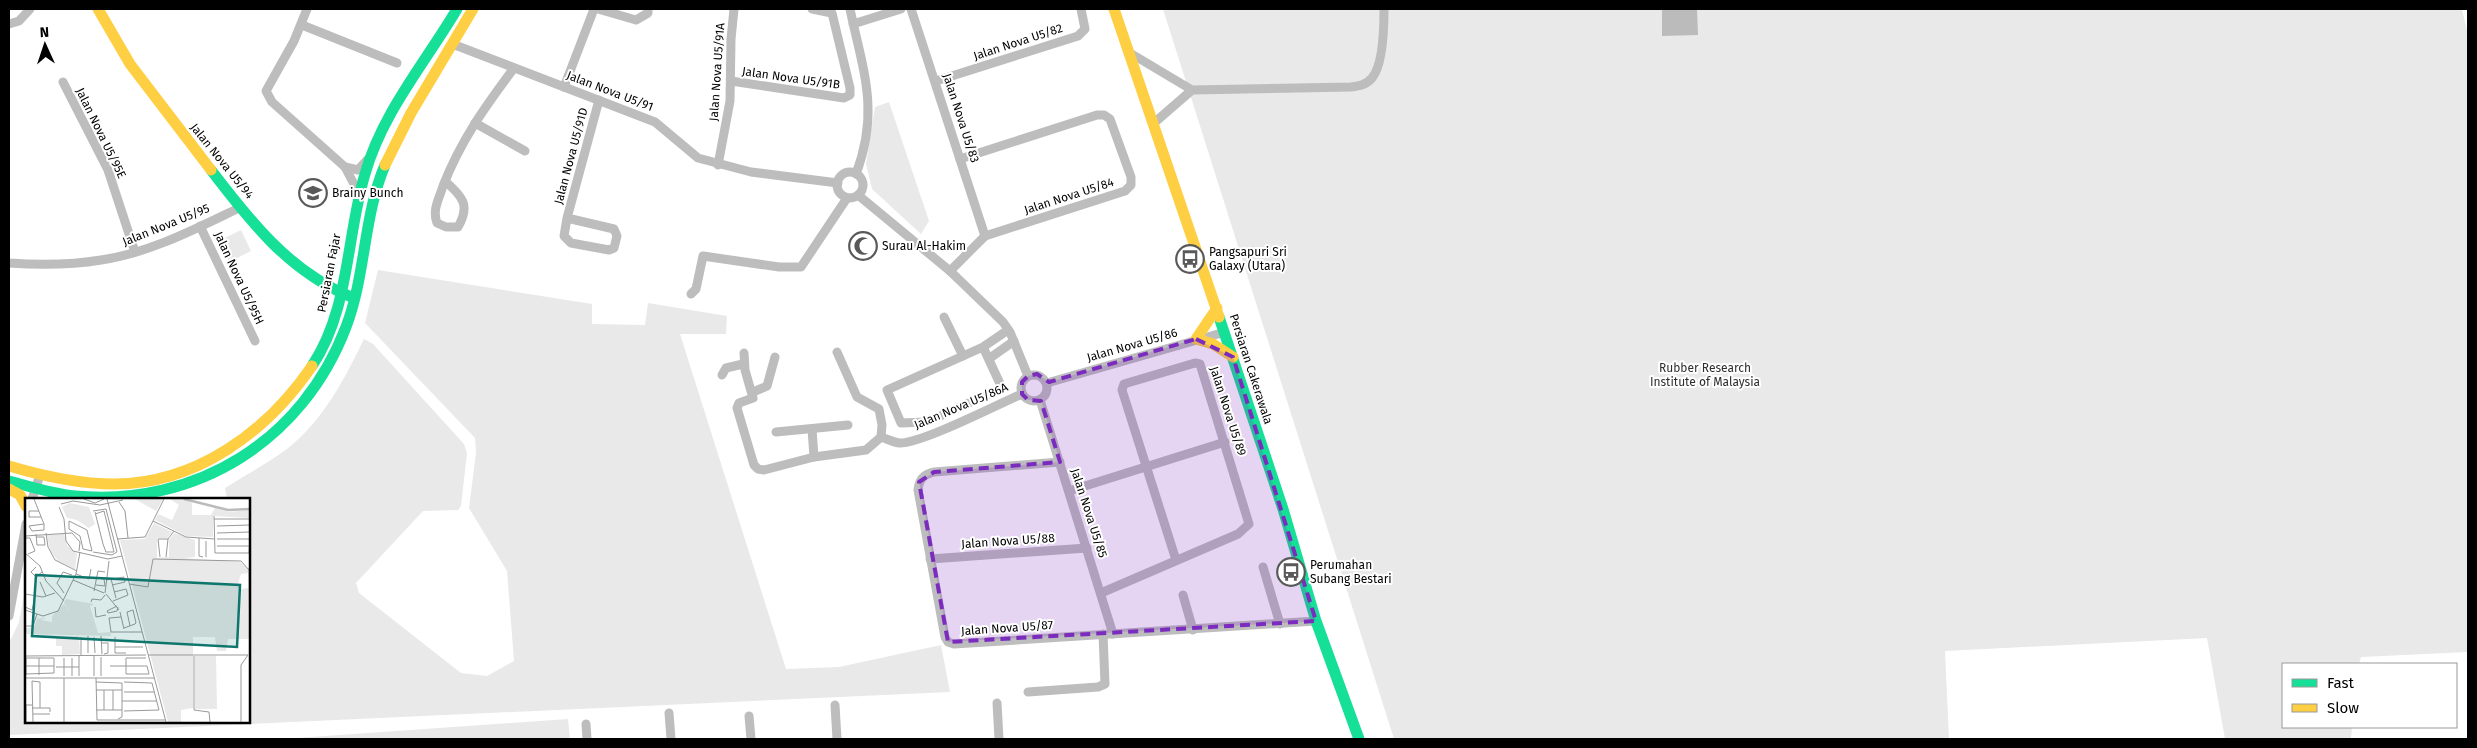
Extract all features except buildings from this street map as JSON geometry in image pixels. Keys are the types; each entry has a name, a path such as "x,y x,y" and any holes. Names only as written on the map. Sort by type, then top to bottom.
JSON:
{"main road":[{"name":"Jalan Nova U5/94","path":"98,9 109,33 130,65 241,207 278,249 319,281 341,294 356,298"},
{"name":"Persiaran Fajar","path":"9,466 40,475 85,483 134,483 185,470 218,456 248,437 274,414 290,396 318,357 334,323 341,294 356,206 372,152 384,127 456,9"},
{"path":"9,482 34,494 82,497 110,497 163,490 210,476 244,459 273,437 314,388 335,354 356,298 371,209 380,179 393,147 455,45 473,9"},
{"name":"Persiaran Cakerawala","path":"1114,9 1225,332 1283,509 1316,621 1359,739"},
{"path":"319,281 344,278"},
{"path":"319,281 331,296 334,304 334,323"},
{"path":"1217,308 1196,339 1213,344 1233,357"},
{"path":"9,489 17,491 24,498 25,502"},
{"path":"66,498 82,497"}],"street":[{"path":"9,24 19,21 30,9"},
{"path":"307,9 302,25 266,91 272,102 345,167 355,186 356,206"},
{"path":"564,87 596,9 636,20 648,13 648,9"},
{"name":"Jalan Nova U5/91A","path":"718,165 727,124 731,82 730,46 734,9"},
{"name":"Jalan Nova U5/91B","path":"731,82 844,98 850,95 832,12 812,9"},
{"path":"850,9 869,104 867,134 856,174"},
{"path":"853,24 901,9"},
{"name":"Jalan Nova U5/83","path":"911,9 985,236"},
{"name":"Jalan Nova U5/82","path":"936,81 1078,36 1085,28 1081,9"},
{"path":"1130,53 1192,90 1362,85 1371,80 1378,65 1384,9"},
{"path":"302,25 397,63"},
{"name":"Jalan Nova U5/91","path":"455,45 655,122 698,158 718,165 752,172 838,183"},
{"path":"445,181 461,195 464,205 464,216 458,227 446,227 437,223 434,214 445,181 455,156 475,123 514,68"},
{"name":"Jalan Nova U5/95E","path":"63,82 108,170 135,252"},
{"path":"1154,123 1192,90"},
{"name":"Jalan Nova U5/91D","path":"567,218 614,229 617,236 614,248 609,250 567,241 564,236 567,218 599,100"},
{"name":"Jalan Nova U5/84","path":"950,271 985,236 1125,191 1131,185 1131,178 1110,119 1104,114 960,159"},
{"path":"475,123 525,151"},
{"path":"345,167 358,170 372,152"},
{"path":"848,198 838,190 838,183 844,174 856,174"},
{"path":"691,294 696,289 703,256 779,267 801,267 848,198 858,195 863,188 863,183 856,174"},
{"path":"858,195 950,271 1008,330 1028,376"},
{"name":"Jalan Nova U5/95","path":"9,264 101,260 135,252 241,207"},
{"name":"Jalan Nova U5/95H","path":"200,226 255,341"},
{"path":"944,317 963,356"},
{"path":"984,347 1002,388 927,422 901,423 887,390 984,347 1008,330"},
{"name":"Jalan Nova U5/86","path":"1047,383 1225,332"},
{"path":"990,358 1014,341"},
{"path":"744,353 744,364 753,392 753,398 739,403 736,408 754,465 758,469 764,470 814,457 862,452 870,448 881,437 882,426 879,409 854,394 837,352"},
{"path":"753,392 767,386 775,357"},
{"name":"Jalan Nova U5/89","path":"1101,593 1238,534 1250,524 1200,364 1191,362 1124,384 1122,390 1176,560"},
{"path":"722,375 728,367 744,364"},
{"path":"1028,376 1041,376 1047,383 1048,390 1040,400 1032,401 1022,394 1022,382 1028,376"},
{"name":"Jalan Nova U5/86A","path":"881,437 899,443 909,442 1022,394"},
{"name":"Jalan Nova U5/85","path":"1040,400 1114,634"},
{"path":"776,432 848,425"},
{"path":"812,428 814,457"},
{"path":"1069,491 1148,468 1225,442"},
{"name":"Jalan Nova U5/87","path":"1060,462 934,472 924,476 919,482 918,490 945,637 951,643 1193,630 1316,621"},
{"path":"34,494 40,475"},
{"path":"9,616 25,529"},
{"name":"Jalan Nova U5/88","path":"930,558 1086,548"},
{"path":"1263,568 1280,624"},
{"path":"1183,595 1193,630"},
{"path":"1028,692 1098,687 1105,684 1104,634"},
{"path":"997,703 999,739"},
{"path":"835,705 837,739"},
{"path":"669,713 671,739"},
{"path":"749,716 751,739"},
{"path":"586,724 587,739"}],"highlighted area":[{"path":"1196,339 1233,357 1316,621 948,642 919,482 934,472 1060,462 1041,401 1028,400 1022,394 1022,382 1028,376 1037,374 1049,382"}],"green space":[{"name":"Rubber Research Institute of Malaysia","path":"1163,9 2462,9 2468,35 2468,652 2361,657 2359,663 2282,663 2282,728 2352,728 2351,739 2225,739 2207,638 1945,651 1949,739 1394,739"},
{"path":"889,102 929,221 921,234 872,189 866,164 875,107"},
{"path":"241,230 251,251 229,262 219,241"},
{"path":"378,270 592,304 592,324 645,325 648,303 727,316 726,334 680,334 786,669 839,667 941,645 950,692 9,735 9,639 11,639 19,622 25,589 25,723 250,723 250,498 227,498 225,488 265,464 300,438 332,398 364,339 373,344 464,444 467,453 461,506 458,510 423,511 356,583 359,593 461,673 487,676 514,661 507,571 469,508 476,453 475,438 365,323"},
{"path":"568,719 570,739 282,739"}],"shaded area":[{"path":"1662,9 1697,9 1698,35 1662,36"}],"traffic: fast":[{"path":"312,366 334,321 346,272 359,198 373,152 393,109 457,9"},
{"path":"9,481 50,492 75,496 120,497 163,490 203,477 240,458 274,433 303,403 327,367 346,327 353,307 372,205 385,165"},
{"path":"211,170 256,226 289,259 327,286 349,296"},
{"path":"1219,317 1283,509 1316,621 1359,739"}],"traffic: slow":[{"path":"98,9 130,64 211,170"},
{"path":"385,165 411,113 473,9"},
{"path":"1114,9 1219,317"},
{"path":"1217,308 1196,339 1213,344 1233,357"},
{"path":"9,466 61,479 101,484 144,482 173,475 201,464 227,450 251,432 274,412 312,366"},
{"path":"9,489 20,495 25,504"}],"place":[{"name":"Brainy Bunch","path":"313,193"},
{"name":"Surau Al-Hakim","path":"863,246"},
{"name":"Pangsapuri Sri Galaxy (Utara)","path":"1190,259"},
{"name":"Perumahan Subang Bestari","path":"1291,572"}]}
